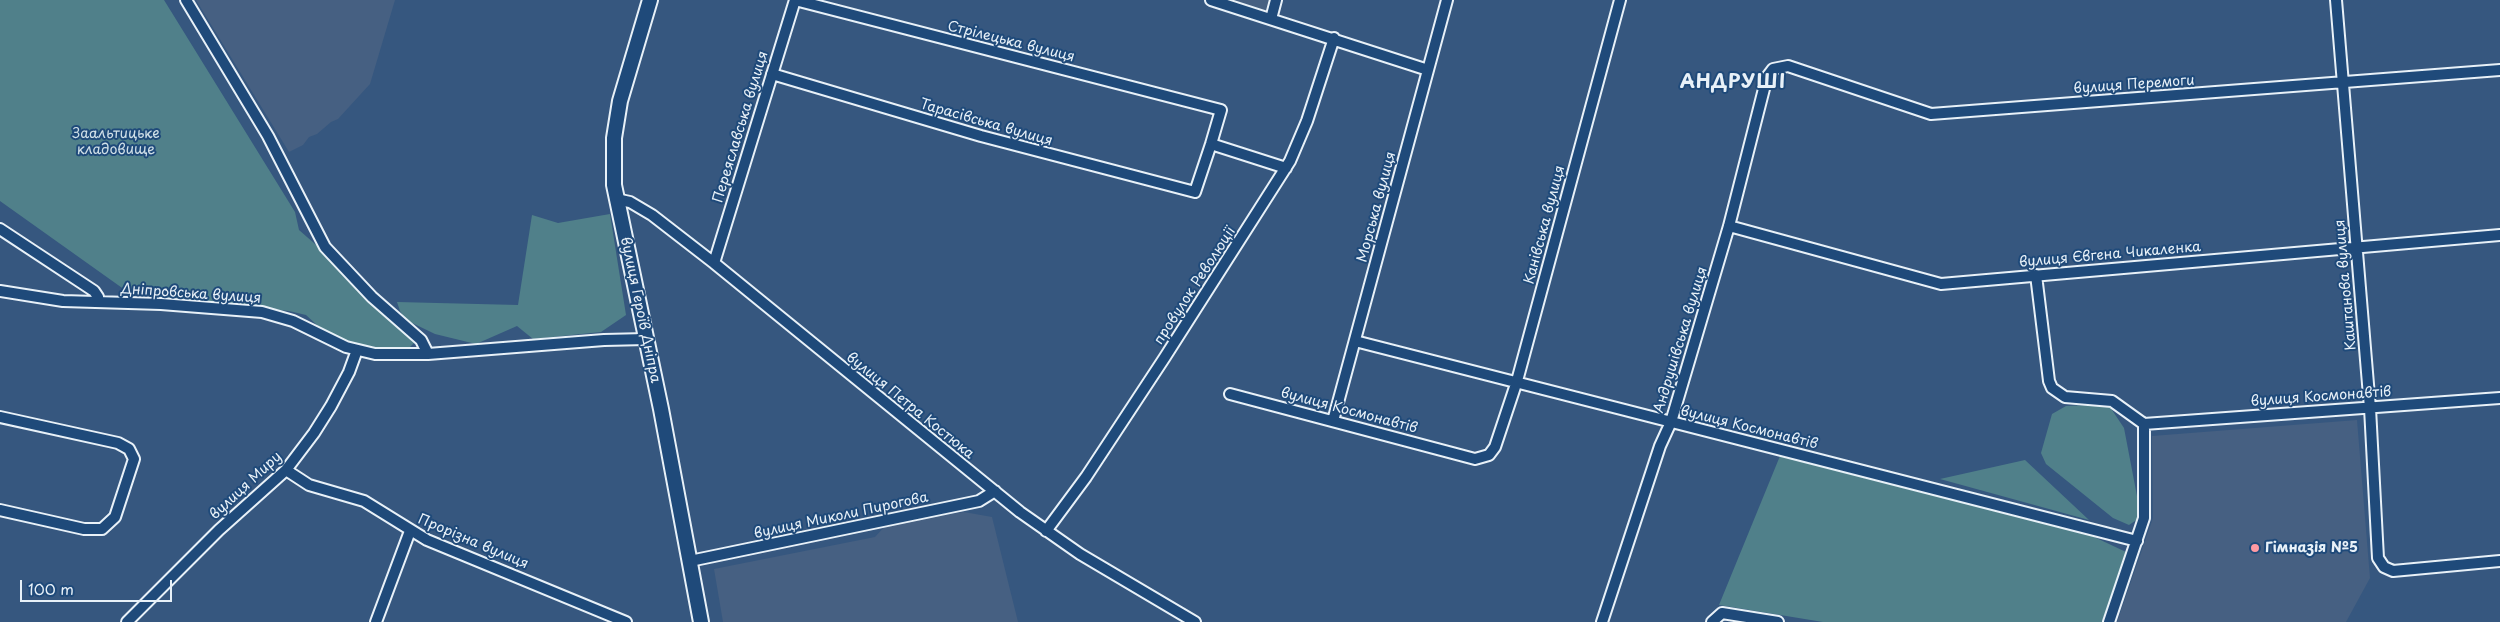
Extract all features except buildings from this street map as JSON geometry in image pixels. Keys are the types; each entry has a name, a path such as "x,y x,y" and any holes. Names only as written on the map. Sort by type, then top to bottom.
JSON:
{"main road":[{"name":"вулиця Героїв Дніпра","path":"650,0 624,81 616,122 613,161 616,199 646,339 701,622"}],"street":[{"path":"186,0 268,136 325,247 372,297 422,340 428,354"},
{"name":"Переяславська вулиця","path":"714,263 795,0"},
{"name":"Стрілецька вулиця","path":"795,0 1221,110 1211,144"},
{"path":"1211,0 1334,38 1428,70"},
{"path":"1271,19 1276,0"},
{"name":"Морська вулиця","path":"1333,421 1447,0"},
{"name":"Канівська вулиця","path":"1489,455 1495,447 1517,381 1620,0"},
{"name":"Каштанова вулиця","path":"2336,0 2370,408 2378,558 2384,567 2393,571 2500,561"},
{"name":"провулок Революції","path":"1046,531 1086,477 1155,373 1286,168 1307,121 1334,38"},
{"name":"вулиця Перемоги","path":"1778,66 1788,66 1931,114 2344,84 2500,70"},
{"name":"Андрушівська вулиця","path":"1602,622 1660,446 1670,422 1729,226 1767,77 1778,66"},
{"name":"Тарасівська вулиця","path":"772,74 981,136 1195,192 1211,144"},
{"path":"1211,144 1286,168"},
{"name":"вулиця Петра Костюка","path":"616,199 630,202 652,215 1046,531 1097,564 1195,622"},
{"name":"вулиця Євгена Чикаленка","path":"1729,226 1941,284 2500,235"},
{"path":"0,229 94,292 98,297 98,302"},
{"path":"2036,275 2049,381 2052,388 2065,397 2112,401 2144,424 2144,518 2109,622"},
{"name":"Дніпровська вулиця","path":"0,291 63,300 161,304 262,312 293,321 356,350 389,355 428,354 604,340 646,339"},
{"name":"вулиця Космонавтів","path":"1355,341 2137,540"},
{"name":"вулиця Миру","path":"127,622 219,530 286,470 314,433 331,406 349,372 356,350"},
{"name":"вулиця Космонавтів","path":"1230,394 1475,460 1489,455"},
{"name":"вулиця Космонавтів","path":"2144,424 2500,398"},
{"path":"0,417 118,443 129,449 134,459 115,517 102,530 84,529 0,510"},
{"name":"Прорізна вулиця","path":"286,470 309,486 364,501 410,531 626,622"},
{"name":"вулиця Миколи Пирогова","path":"690,562 979,502 995,491"},
{"path":"376,622 410,531"},
{"path":"1712,622 1722,613 1778,622"}],"shaded area":[{"path":"196,0 395,0 370,84 338,119 331,122 317,134 309,137 303,145 289,152"},
{"path":"1211,0 1276,0 1271,19"},
{"name":"Гімназія №5","path":"2357,420 2370,578 2346,622 2117,622 2153,518 2152,436"},
{"path":"964,512 992,517 1018,622 723,622 714,569 875,537 887,524"}],"green space":[{"name":"Заальтицьке кладовище","path":"0,0 164,0 295,212 299,230 323,251 345,278 416,341 409,348 379,348 337,337 319,327 306,315 289,311 124,293 125,290 0,201"},
{"path":"610,214 626,315 601,332 533,339 517,326 476,344 435,334 406,320 400,311 397,302 518,305 532,215 558,223"},
{"path":"2066,406 2110,407 2124,428 2141,517 2129,525 2113,518 2046,464 2041,453 2052,414"},
{"path":"1780,456 2090,535 2126,552 2102,622 1823,622 1719,605"},
{"path":"2025,460 2089,520 1940,479"}],"place":[{"name":"Гімназія №5","path":"2255,548"}],"district":[{"name":"АНДРУШІ","path":"1733,83"}]}
